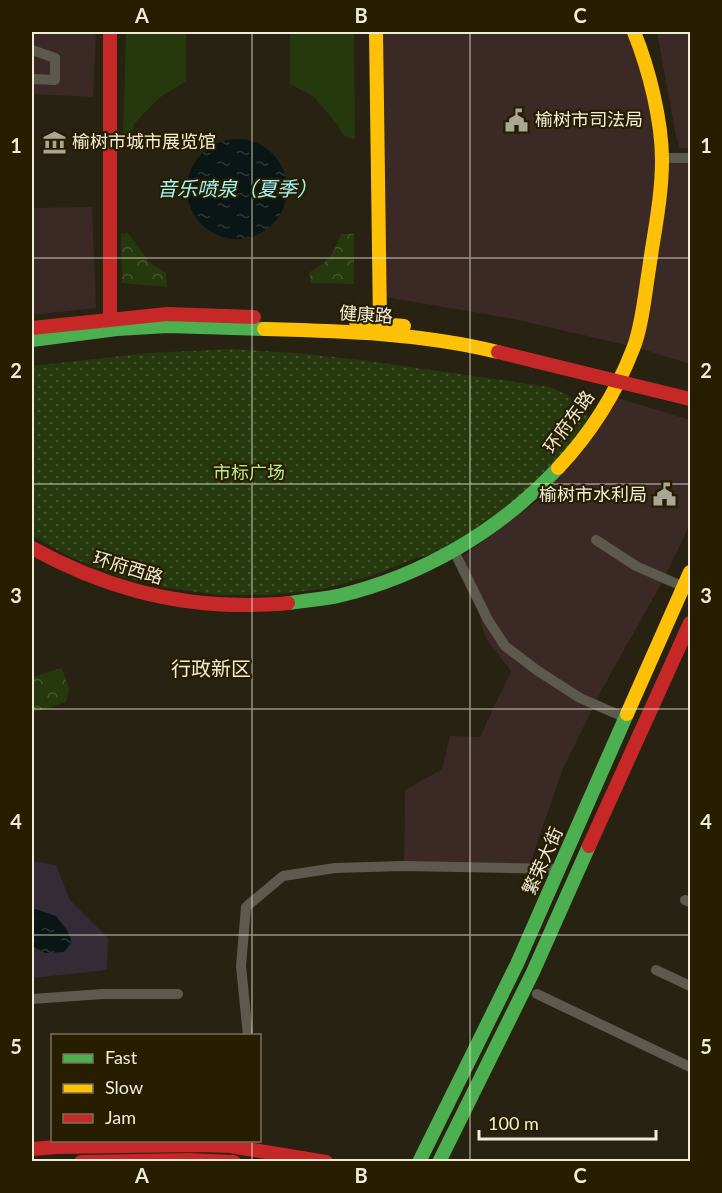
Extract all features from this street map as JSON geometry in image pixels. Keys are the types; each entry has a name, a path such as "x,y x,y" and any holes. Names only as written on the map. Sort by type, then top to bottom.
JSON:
{"main road":[{"path":"110,32 110,319"},
{"path":"376,32 380,323"},
{"name":"环府东路","path":"219,605 271,606 324,599 375,586 424,567 470,542 513,511 552,475 586,435 611,396 635,347 656,222 663,159 657,110 634,32"},
{"name":"健康路","path":"32,328 167,314 380,323 474,337 622,376 690,399"},
{"name":"健康路","path":"32,340 117,329 168,326 353,331 475,346 690,390"},
{"name":"环府西路","path":"32,548 66,566 115,586 166,599 219,605"},
{"name":"繁荣大街","path":"420,1161 517,964 690,572"},
{"name":"繁荣大街","path":"439,1161 533,972 690,626"},
{"path":"32,1149 230,1143 326,1161"},
{"path":"81,1161 234,1161"}],"street":[{"path":"32,50 55,58 54,80 32,79"},
{"path":"663,159 690,158"},
{"path":"596,540 636,566 684,587"},
{"path":"454,550 483,611 505,646 580,698 626,718"},
{"path":"248,1034 241,966 246,907 283,876 346,867 559,869"},
{"path":"656,970 690,986"},
{"path":"32,999 103,994 178,994"},
{"path":"537,994 690,1067"},
{"path":"227,1161 230,1143"}],"shaded area":[{"path":"32,32 96,32 93,97 32,94"},
{"path":"376,32 633,32 662,158 690,161 690,364 635,347 509,318 379,296"},
{"path":"657,32 690,32 690,148 679,148"},
{"path":"92,207 96,308 32,315 32,208"},
{"path":"611,396 690,420 690,524 664,579 602,689 562,771 528,869 404,866 405,790 442,769 450,736 480,737 511,671 486,639 463,556 536,502 579,453"},
{"path":"32,861 56,865 70,900 108,938 107,970 32,978"}],"green space":[{"path":"126,32 186,32 186,81 159,98 134,124 132,133 123,135"},
{"path":"290,32 354,32 355,140 344,136 314,97 290,84"},
{"path":"128,233 150,263 166,273 167,287 122,283 121,234"},
{"path":"341,234 354,234 354,284 310,283 310,272 330,257"},
{"name":"市标广场","path":"231,349 361,360 550,387 569,396 594,423 567,457 454,551 419,557 371,576 322,589 271,595 219,595 168,588 118,576 70,557 32,536 32,366 148,353"},
{"path":"62,668 69,690 66,702 32,713 32,677"}],"water":[{"name":"音乐喷泉（夏季）","path":"227,139 247,139 273,153 284,170 287,189 284,208 273,225 247,239 227,239 209,231 195,217 187,199 187,179 195,161 209,147"},
{"path":"32,908 56,916 67,930 72,942 64,952 45,953 32,946"}],"traffic: fast":[{"path":"32,340 117,329 168,326 264,329"},
{"path":"288,603 338,596 400,576 429,563 485,531 511,512 558,468"},
{"path":"419,1162 517,964 627,714"},
{"path":"439,1162 533,972 589,846"}],"traffic: slow":[{"path":"376,32 380,323"},
{"path":"558,468 591,427 610,397 633,349 643,310 659,201 662,160 660,129 654,95 634,32"},
{"path":"356,322 404,326"},
{"path":"264,329 411,337 498,352"},
{"path":"627,714 690,572"}],"traffic: jam":[{"path":"110,32 110,319"},
{"path":"32,328 167,314 254,317"},
{"path":"498,352 690,399"},
{"path":"32,548 84,573 137,591 193,602 251,605 288,603"},
{"path":"589,846 690,623"},
{"path":"32,1149 230,1146 326,1162"},
{"path":"81,1162 188,1160 234,1162"}],"place":[{"name":"榆树市司法局","path":"517,120"},
{"name":"榆树市城市展览馆","path":"54,142"},
{"name":"榆树市水利局","path":"665,495"}],"district":[{"name":"行政新区","path":"211,669"}]}
